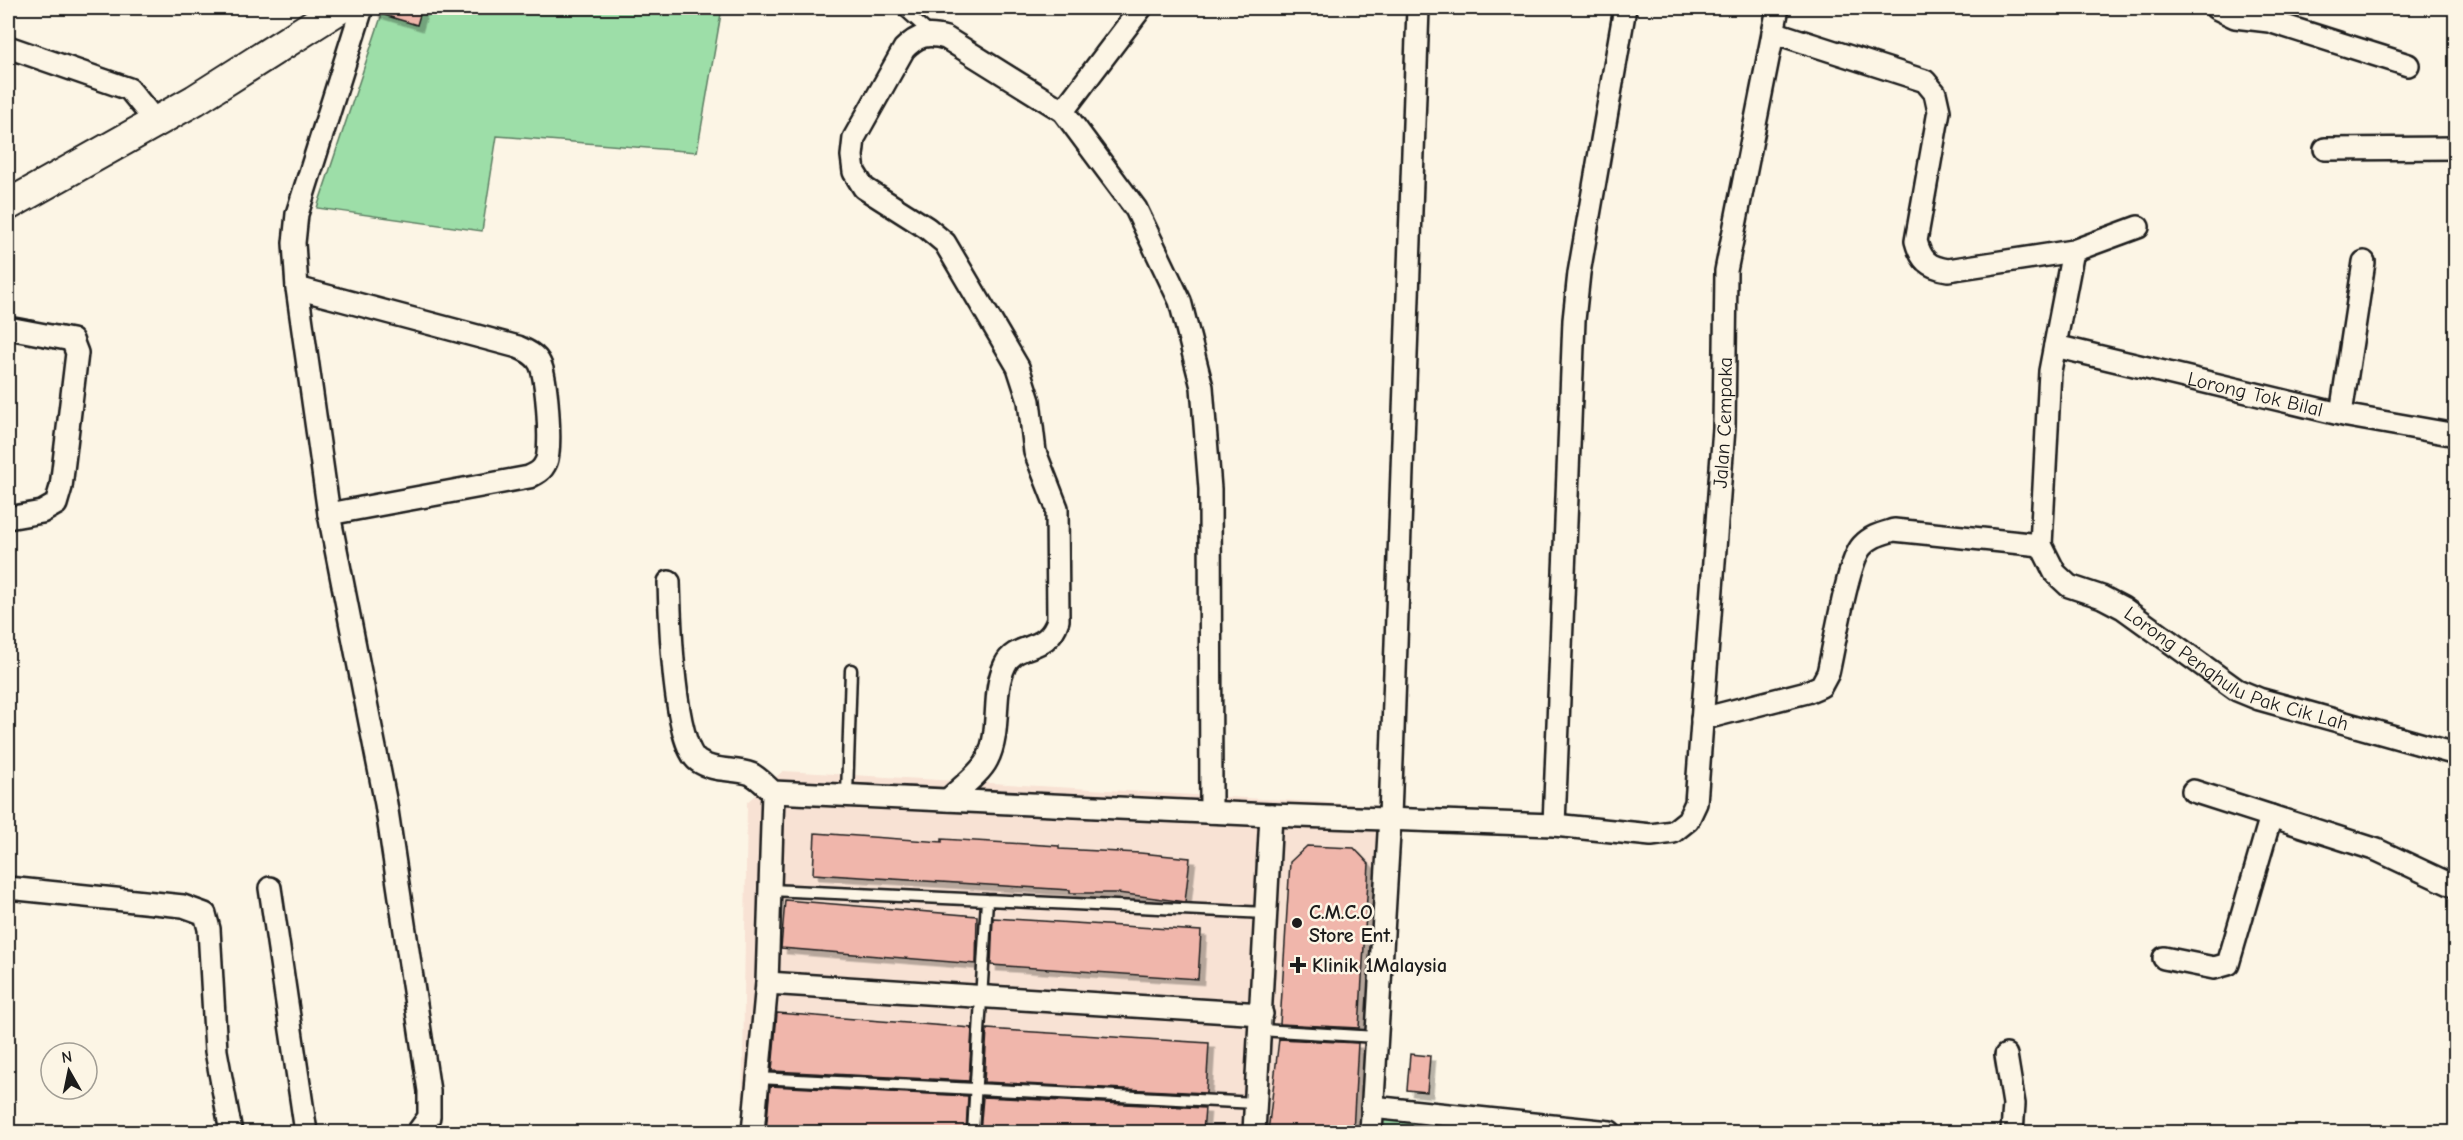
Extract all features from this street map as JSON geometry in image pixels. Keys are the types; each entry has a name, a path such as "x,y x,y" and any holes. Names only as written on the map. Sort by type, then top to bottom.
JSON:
{"street":[{"path":"8,205 156,122 340,8"},
{"path":"362,8 297,214 294,243 297,288 329,514 388,813 426,1068 429,1117 418,1132"},
{"path":"1063,111 1141,8"},
{"path":"1371,1132 1390,817 1418,8"},
{"path":"669,582 673,657 682,728 688,748 697,761 711,767 753,775 772,792 1271,815 1390,817 1554,825 1574,320 1579,273 1625,8"},
{"name":"Jalan Cempaka","path":"1554,825 1651,836 1673,832 1688,820 1696,803 1724,428 1726,271 1778,8"},
{"path":"2216,8 2235,17 2269,21 2408,64"},
{"path":"1773,32 1925,81 1935,93 1939,111 1916,241 1920,257 1932,268 1948,270 2073,251 2138,227"},
{"path":"948,800 987,762 994,740 1001,676 1005,663 1016,653 1042,643 1054,633 1058,620 1057,508 1035,452 1029,401 1021,374 959,263 945,243 927,228 864,188 855,172 852,156 854,138 904,49 915,38 931,34 946,38 1063,111 1136,209 1180,301 1202,387 1210,489 1211,812"},
{"path":"8,47 129,89 156,122"},
{"path":"2325,149 2456,148"},
{"path":"1702,719 1807,692 1821,686 1828,673 1852,569 1859,549 1872,536 1894,530 2041,545 2048,401 2055,346 2073,251"},
{"path":"2341,414 2364,262"},
{"path":"297,288 518,347 532,354 540,363 545,378 548,460 541,471 529,477 329,514"},
{"path":"8,328 72,340 77,353 61,488 56,504 42,512 8,518"},
{"name":"Lorong Tok Bilal","path":"2055,346 2341,414 2456,435"},
{"name":"Lorong Penghulu Pak Cik Lah","path":"2041,545 2055,573 2069,586 2102,597 2123,608 2237,690 2259,699 2456,754"},
{"path":"2193,791 2378,850 2456,887"},
{"path":"753,1132 767,983 772,792"},
{"path":"1254,1132 1271,815"},
{"path":"2164,958 2214,968 2228,964 2271,816"},
{"path":"8,888 183,906 205,914 209,928 216,1051 231,1132"},
{"path":"270,888 306,1132"},
{"path":"767,983 982,996 1261,1022"},
{"path":"2007,1055 2014,1104 2012,1132"},
{"path":"1372,1107 1610,1132"}],"lane":[{"path":"902,8 931,34"},
{"path":"847,795 851,670"},
{"path":"770,890 1266,913"},
{"path":"973,1132 987,900"},
{"path":"1261,1022 1376,1037"},
{"path":"758,1078 1256,1103"}],"shaded area":[{"path":"783,771 1383,806 1360,1132 742,1132 747,802"}],"green space":[{"path":"384,8 722,8 697,152 497,136 482,231 317,208"},
{"path":"1372,1107 1610,1132 1371,1132"}],"building":[{"path":"374,8 422,8 417,25 374,12"},
{"path":"815,833 942,842 942,839 1059,846 1059,849 1190,858 1185,902 1118,893 1070,893 1070,890 813,874"},
{"path":"1307,846 1354,848 1369,864 1359,1028 1280,1024 1290,862"},
{"path":"785,900 977,916 976,964 781,948"},
{"path":"993,918 1201,931 1198,979 991,965"},
{"path":"777,1013 972,1028 969,1081 772,1071"},
{"path":"987,1029 1209,1043 1206,1093 984,1082"},
{"path":"1279,1039 1358,1043 1353,1132 1268,1132"},
{"path":"1410,1054 1430,1056 1427,1092 1407,1090"},
{"path":"770,1086 968,1096 966,1132 766,1132"},
{"path":"983,1097 1205,1108 1203,1132 980,1132"}],"place":[{"name":"C.M.C.O Store Ent.","path":"1297,923"},
{"name":"Klinik 1Malaysia","path":"1298,965"}]}
